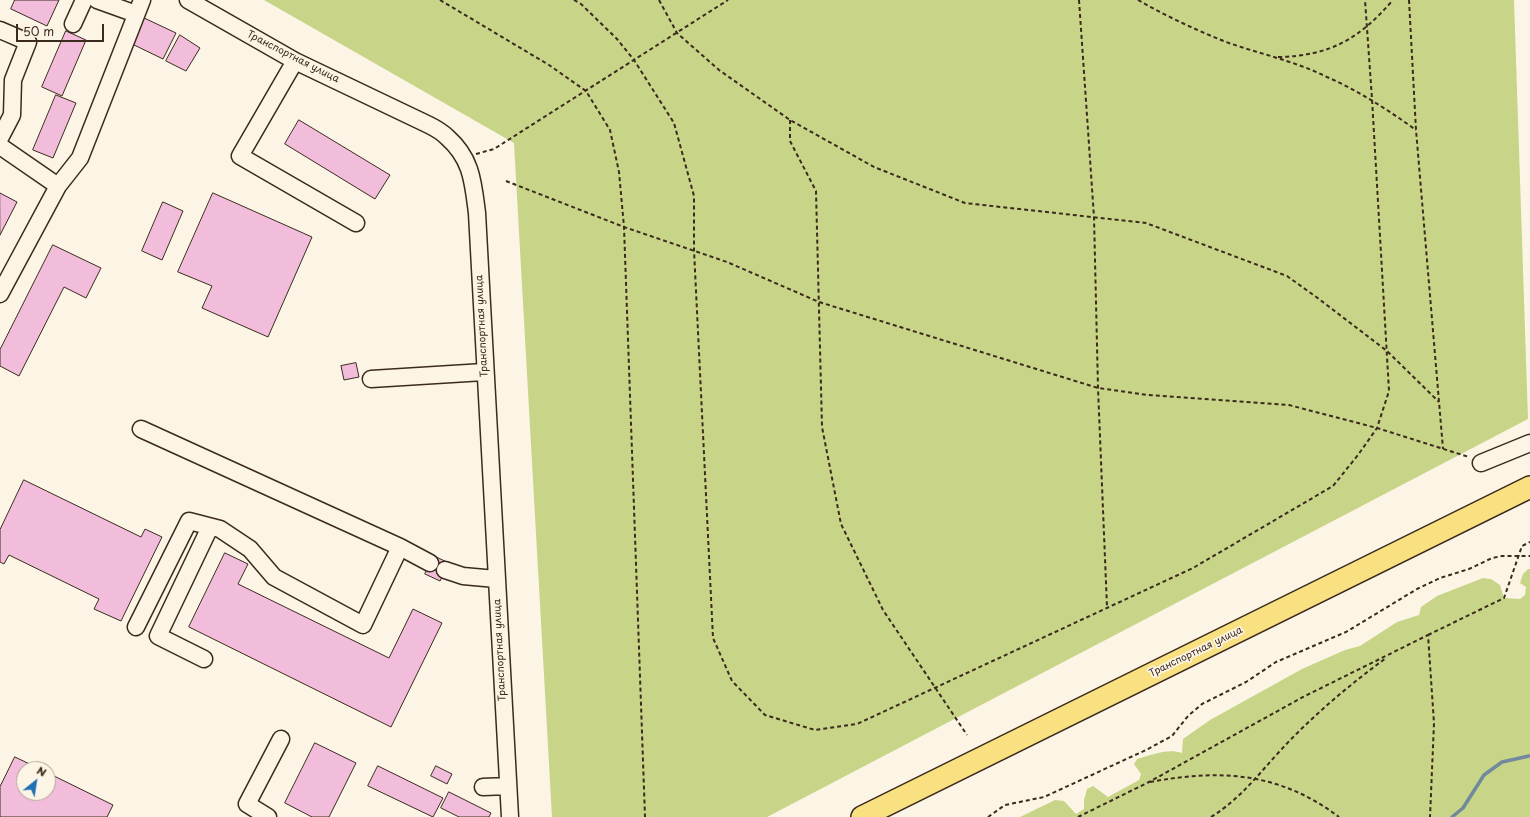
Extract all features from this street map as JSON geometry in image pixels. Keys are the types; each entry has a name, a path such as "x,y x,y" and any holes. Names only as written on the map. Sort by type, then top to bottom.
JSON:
{"main road":[{"name":"Транспортная улица","path":"862,817 1530,487"}],"street":[{"path":"73,24 84,0"},
{"path":"0,294 58,186 80,158 139,7 97,0"},
{"name":"Транспортная улица","path":"188,0 295,61 429,124 447,136 465,157 473,180 477,213 484,372 510,817"},
{"path":"0,30 28,42 13,80 12,115 0,138"},
{"path":"295,61 240,156 356,223"},
{"path":"4,154 58,186"},
{"path":"371,379 484,372"},
{"path":"142,429 400,547 430,563"},
{"path":"1481,463 1530,443"},
{"path":"136,627 189,521 220,529 250,549 274,577 364,625 400,547"},
{"path":"204,659 158,636 210,526"},
{"path":"445,570 463,576 496,579"},
{"path":"268,817 247,804 281,739"},
{"path":"483,787 508,786"}],"path":[{"path":"440,0 549,65 586,91 610,130 619,172 624,227 644,817"},
{"path":"574,0 581,4 617,39 634,60 674,123 694,196 694,250 713,638 732,681 765,715 815,730 857,724 1193,568 1333,486 1377,428 1389,391 1365,0"},
{"path":"659,0 677,33 719,70 790,120 874,167 965,203 1146,223 1287,276 1387,351 1439,402"},
{"path":"465,157 494,148 728,0"},
{"path":"1079,0 1094,217 1098,388 1107,607"},
{"path":"1138,0 1203,33 1327,76 1372,99 1416,130"},
{"path":"1275,57 1294,56 1324,50 1348,40 1367,27 1393,0"},
{"path":"1410,0 1416,130 1443,448"},
{"path":"790,120 790,141 816,191 822,427 841,524 883,610 967,735"},
{"path":"506,181 624,227 727,262 819,302 1098,388 1148,395 1289,405 1377,428 1443,448 1481,463"},
{"path":"1078,817 1083,816 1149,782 1303,697 1504,598 1522,546 1530,542"},
{"path":"988,817 1005,805 1044,797 1146,750 1172,736 1188,716 1202,704 1246,682 1276,662 1346,632 1418,589 1440,578 1469,569 1492,558 1502,556 1530,556"},
{"path":"1428,635 1434,723 1430,817"},
{"path":"1211,817 1234,800 1257,778 1279,752 1307,723 1368,671 1392,654"},
{"path":"1149,782 1191,776 1214,775 1257,778 1291,788 1309,797 1339,817"}],"green space":[{"path":"264,0 1514,0 1528,419 767,817 552,817 514,143"},
{"path":"1530,569 1530,817 1020,817 1055,800 1064,801 1076,814 1084,809 1084,800 1087,789 1093,786 1108,797 1139,780 1141,774 1134,764 1137,759 1171,751 1182,753 1183,739 1210,720 1302,669 1345,650 1360,646 1397,622 1419,615 1421,607 1437,596 1483,578 1491,579 1500,585 1504,598 1520,599 1525,595 1526,587 1520,583 1523,574"}],"building":[{"path":"15,0 59,0 47,26 11,9"},
{"path":"142,17 176,33 163,59 130,43"},
{"path":"66,31 86,40 62,96 42,87"},
{"path":"180,35 200,48 186,71 166,61"},
{"path":"56,95 76,103 53,158 33,150"},
{"path":"299,120 390,175 375,199 285,144"},
{"path":"0,193 17,202 0,235"},
{"path":"213,193 312,237 268,337 202,308 212,286 178,272"},
{"path":"163,202 183,211 162,260 142,251"},
{"path":"53,245 101,268 86,298 64,287 19,376 0,366 0,350"},
{"path":"356,363 359,377 344,380 341,366"},
{"path":"24,480 141,537 145,529 162,537 121,621 94,609 99,599 9,555 4,564 0,562 0,530"},
{"path":"225,553 248,564 238,584 389,658 413,609 442,623 391,727 189,627"},
{"path":"434,556 449,563 440,581 425,574"},
{"path":"315,743 356,763 329,817 312,817 285,803"},
{"path":"15,757 23,761 16,761 16,801 56,801 56,777 113,805 107,817 0,817 0,787"},
{"path":"378,766 443,798 433,817 368,786"},
{"path":"436,766 452,774 447,784 431,776"},
{"path":"449,792 491,813 489,817 459,817 441,808"}],"waterway":[{"path":"1452,817 1463,808 1484,775 1502,762 1529,756"}]}
